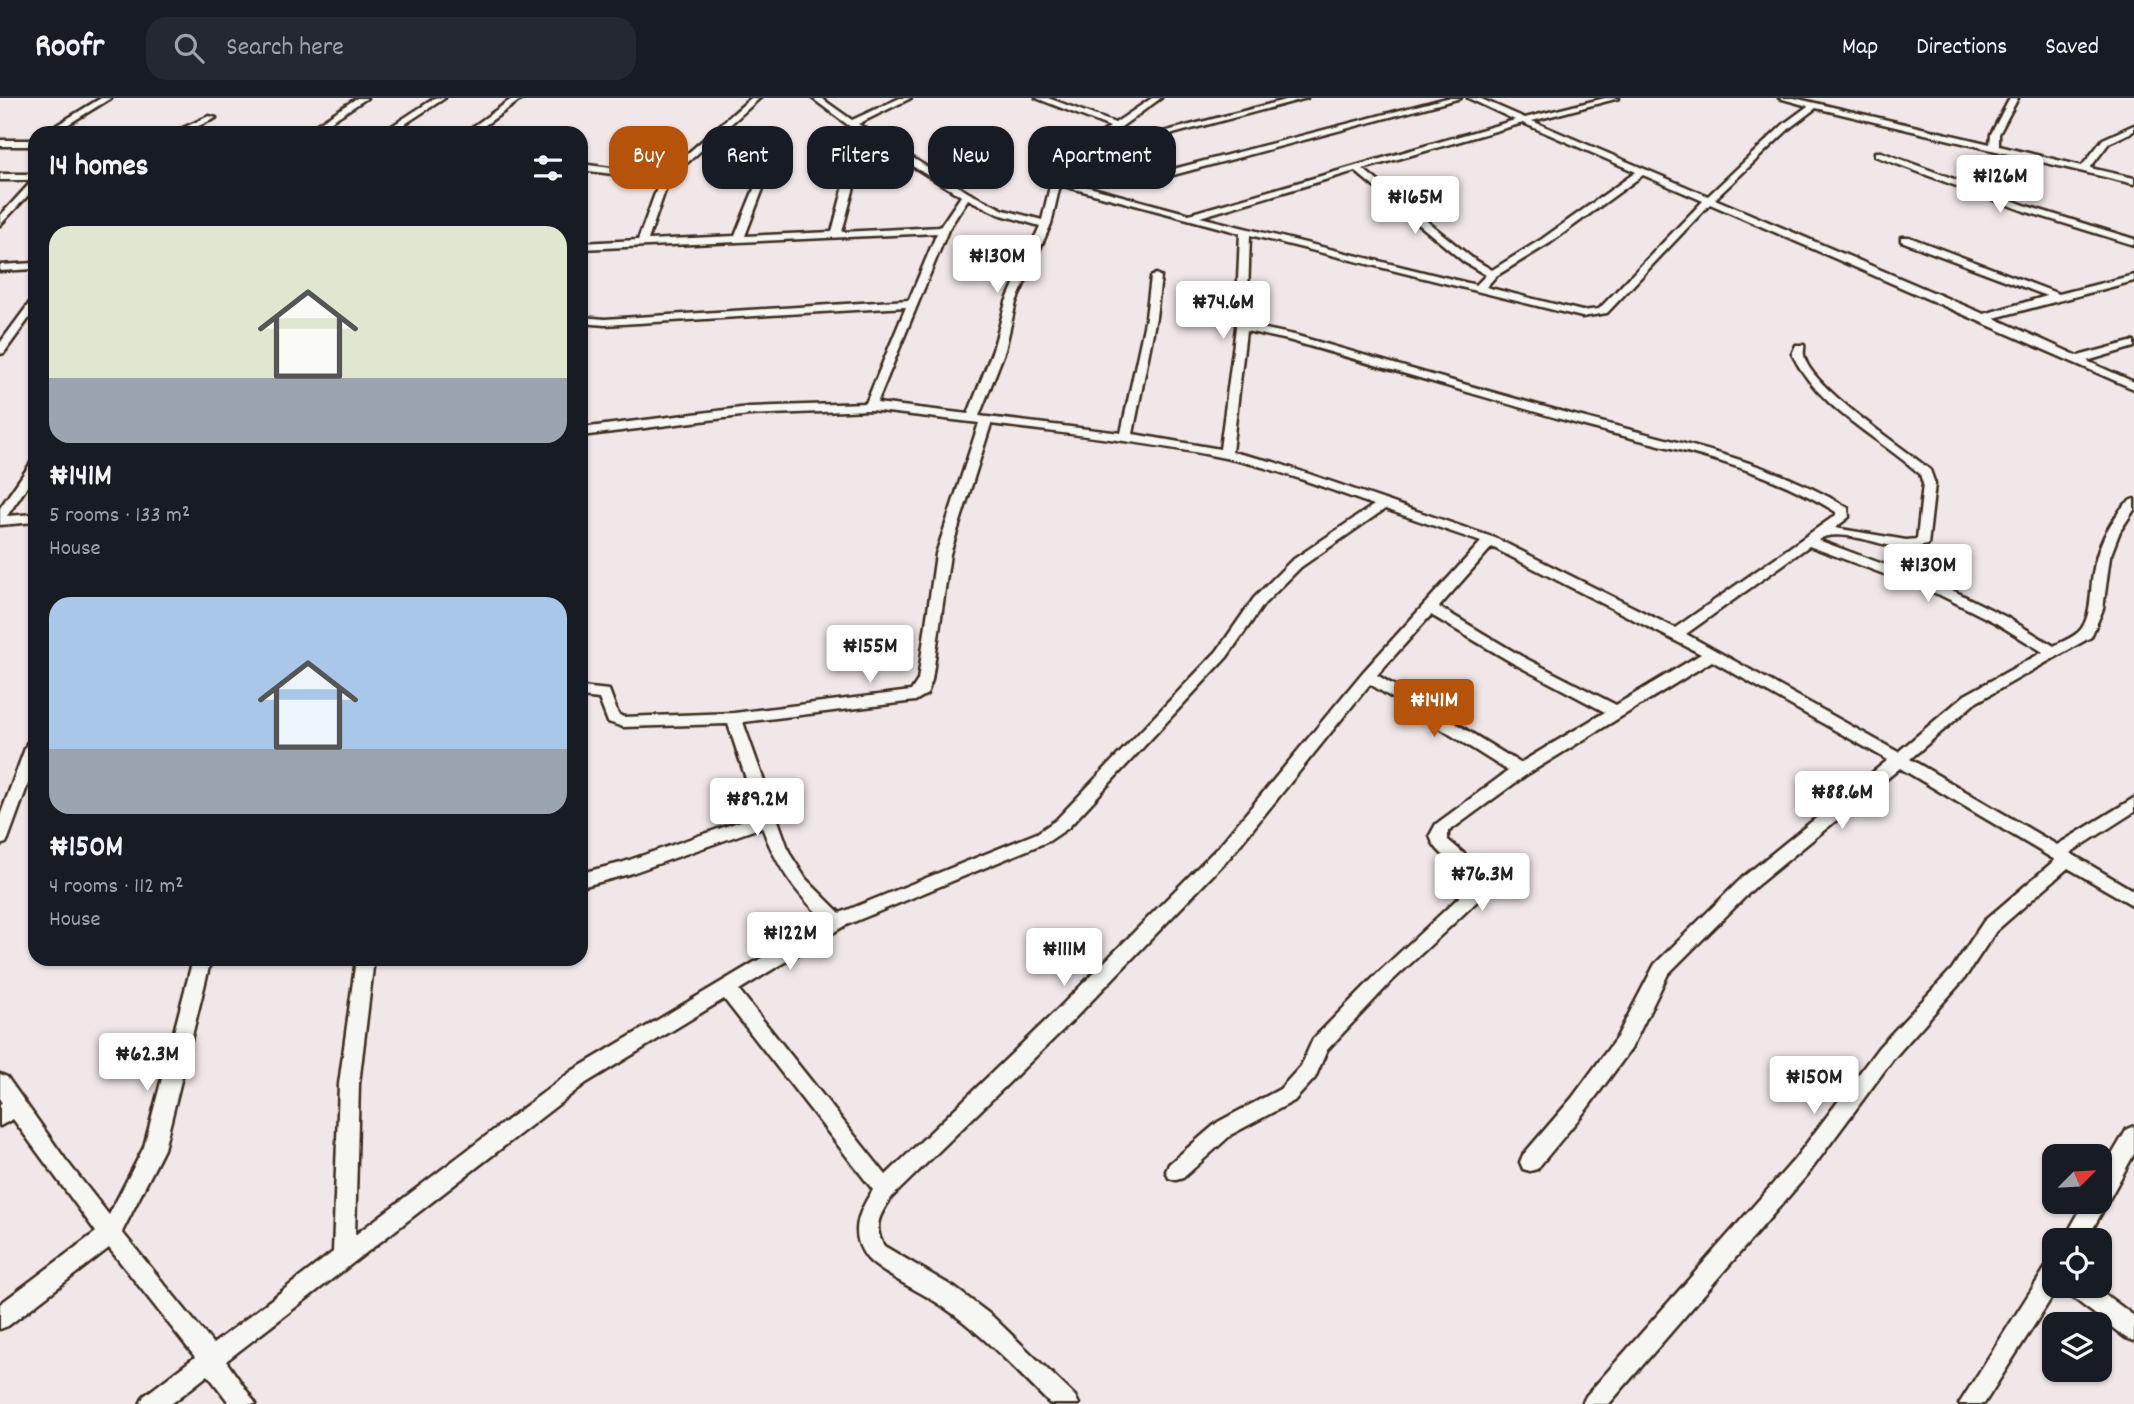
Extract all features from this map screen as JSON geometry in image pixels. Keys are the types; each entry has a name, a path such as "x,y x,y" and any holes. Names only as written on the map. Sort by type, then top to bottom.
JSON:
{"street":[{"path":"60,126 107,98"},
{"path":"318,126 363,98"},
{"path":"396,126 440,98"},
{"path":"478,126 519,98"},
{"path":"688,158 756,98"},
{"path":"850,124 907,98"},
{"path":"1040,98 1115,126 1150,99"},
{"path":"1176,131 1303,98"},
{"path":"1176,170 1457,98"},
{"path":"1472,98 1984,318 2134,386"},
{"path":"1783,98 2134,181"},
{"path":"1994,149 1995,134 2014,98"},
{"path":"1188,217 1523,121 1615,99"},
{"path":"825,100 853,126"},
{"path":"1085,189 1582,314 1594,314 1603,311 1725,183 1788,125 1814,106"},
{"path":"193,126 212,118"},
{"path":"2084,169 2106,142 2134,128"},
{"path":"0,143 28,142"},
{"path":"1878,154 2027,209 2134,242"},
{"path":"914,163 966,195 1001,212 1046,225"},
{"path":"588,168 609,171"},
{"path":"1357,168 1468,260 1492,274"},
{"path":"1479,288 1492,274 1546,241 1641,172"},
{"path":"0,177 28,177"},
{"path":"642,244 661,189"},
{"path":"738,241 758,189"},
{"path":"836,236 848,189"},
{"path":"588,693 604,694 608,699 609,714 613,720 623,722 734,718 904,699 915,696 922,690 943,554 1012,302 1046,225 1054,189"},
{"path":"0,222 28,190"},
{"path":"870,406 943,230 966,195"},
{"path":"588,246 943,230"},
{"path":"1226,454 1241,327 1245,230"},
{"path":"1905,239 2058,297"},
{"path":"0,268 28,267"},
{"path":"1126,438 1152,317 1156,276"},
{"path":"1984,318 2134,278"},
{"path":"588,321 605,322 913,303"},
{"path":"0,351 28,313"},
{"path":"1241,327 1290,337 1580,421 1737,461 1837,505 1843,511 1842,517 1676,634"},
{"path":"2077,360 2134,344"},
{"path":"1800,347 1797,354 1807,371 1838,403 1926,473 1929,484 1923,542 1906,544 1852,533 1822,531"},
{"path":"588,431 749,411 870,406 1126,438 1226,454 1270,465 1490,541 1676,634 1898,759 2134,899"},
{"path":"0,519 28,477"},
{"path":"1530,1162 1579,1104 1624,1043 1661,969 1749,882 1970,699 2086,634 2095,621 2101,565 2114,530 2134,503"},
{"path":"152,1404 579,1076 838,921 1043,837 1062,824 1222,654 1259,601 1296,564 1384,504"},
{"path":"0,519 28,517"},
{"path":"1068,1404 984,1324 947,1296 876,1254 869,1243 865,1226 867,1216 885,1190 1065,1015 1225,851 1368,676 1490,541"},
{"path":"1808,541 1945,592 2001,620 2056,653"},
{"path":"1429,607 1516,659 1617,712"},
{"path":"1176,1171 1225,1128 1287,1095 1308,1072 1320,1045 1386,976 1480,888 1477,875 1440,842 1438,835 1442,828 1520,771 1712,654"},
{"path":"1368,676 1520,771"},
{"path":"734,718 790,870 815,900 838,921"},
{"path":"0,839 28,762"},
{"path":"1594,1404 1801,1167 1886,1053 1958,974 1990,926 2061,857 2134,804"},
{"path":"588,878 623,870 769,818"},
{"path":"0,1318 110,1234 154,1149 200,966"},
{"path":"344,1256 349,1084 364,966"},
{"path":"726,987 885,1190"},
{"path":"0,1083 7,1112 210,1357 244,1404"},
{"path":"2112,1173 2134,1135"},
{"path":"1970,1404 2042,1293"},
{"path":"2092,1298 2134,1330"}]}
